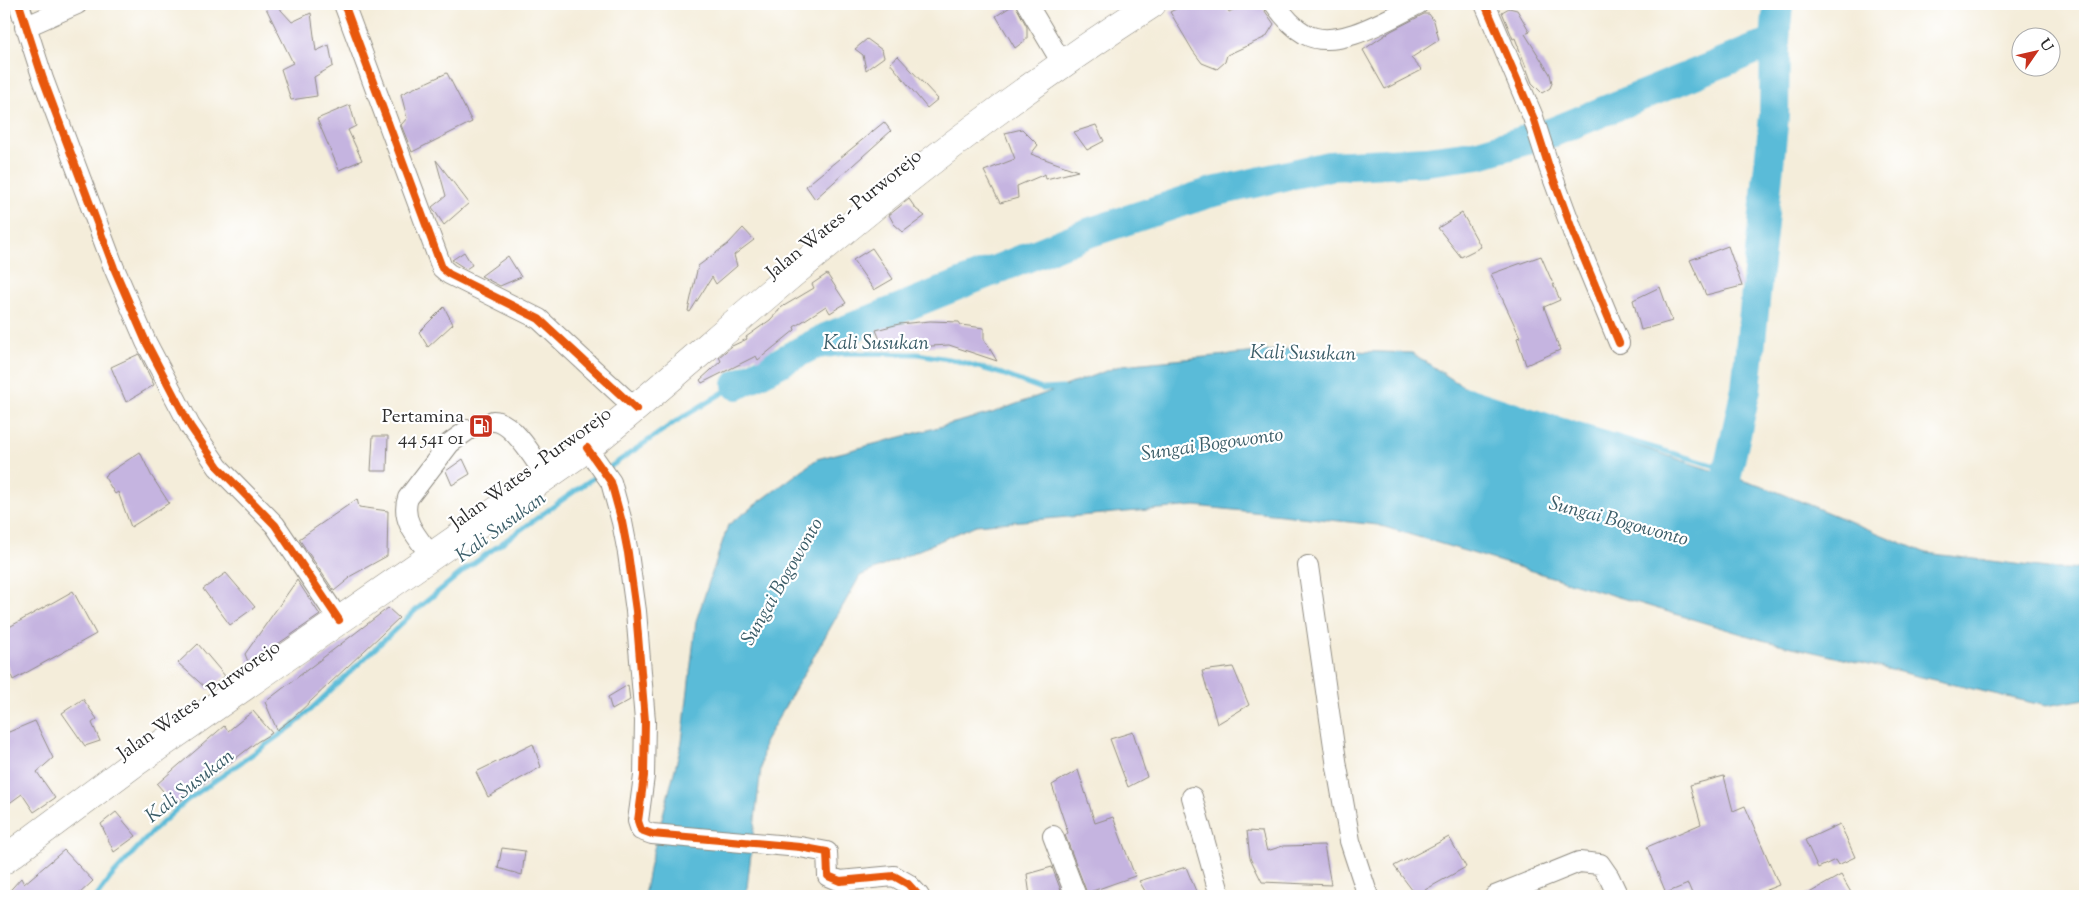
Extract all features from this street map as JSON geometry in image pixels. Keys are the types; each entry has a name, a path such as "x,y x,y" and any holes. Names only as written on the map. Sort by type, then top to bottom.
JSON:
{"highway":[{"name":"Jalan Wates - Purworejo","path":"4,860 133,764 546,476 591,454 636,409 778,286 896,189 1062,63 1152,4"}],"street":[{"path":"19,4 25,26 114,268 146,342 190,426 218,467 278,529 339,620"},
{"path":"25,26 76,4"},
{"path":"344,4 442,268 449,274 539,320 636,409"},
{"path":"1027,4 1062,63"},
{"path":"1275,4 1305,34 1322,39 1364,31 1418,4"},
{"path":"1485,4 1533,116 1548,167 1619,343"},
{"path":"493,421 499,421 510,428 546,476"},
{"path":"432,557 406,519 405,507 408,498 450,444 468,430"},
{"path":"591,454 611,482 622,522 636,611 645,721 644,776 638,825 643,832 800,847 827,852 828,876 840,881 894,876 908,884 918,896"},
{"path":"1308,566 1336,767 1350,841 1368,896"},
{"path":"1192,797 1220,896"},
{"path":"1054,836 1076,896"},
{"path":"1495,896 1579,862 1600,864 1618,896"}],"water":[{"name":"Sungai Bogowonto","path":"1289,349 1412,353 1470,391 1778,492 1926,553 2055,569 2085,569 2085,699 2046,706 1762,640 1378,525 1195,506 976,525 860,576 764,743 746,896 644,896 650,864 682,742 696,621 728,525 817,459 992,413 1122,365"}],"building":[{"path":"264,4 280,4 281,10 292,22 311,13 316,51 329,45 333,66 314,77 317,96 291,100 281,69 293,63"},
{"path":"1015,4 1027,27 1027,39 1015,48 996,16"},
{"path":"1185,4 1224,4 1229,12 1244,4 1260,4 1274,24 1266,37 1227,55 1225,62 1217,69 1202,63 1170,12"},
{"path":"1509,8 1517,10 1530,32 1525,34 1550,74 1552,83 1550,88 1542,93 1532,83 1515,38 1513,39 1502,12"},
{"path":"1424,14 1429,14 1434,21 1439,40 1411,58 1422,70 1385,89 1363,50 1391,31"},
{"path":"867,39 882,50 884,57 866,70 863,55 855,49"},
{"path":"898,56 938,99 927,108 890,63"},
{"path":"447,73 472,122 412,152 401,125 407,118 401,94"},
{"path":"350,105 356,126 348,130 362,160 339,170 317,119"},
{"path":"884,122 891,131 815,199 806,186"},
{"path":"1096,125 1104,141 1087,150 1074,132"},
{"path":"1022,129 1038,145 1031,154 1078,171 1046,179 1045,174 1017,186 1018,198 1000,203 984,171 1015,159 1005,133"},
{"path":"436,160 469,203 444,225 432,207 446,196"},
{"path":"909,199 916,209 925,216 903,232 894,224 889,215"},
{"path":"1462,213 1481,247 1461,257 1438,228"},
{"path":"743,228 754,240 734,255 737,266 716,284 712,277 690,312 688,311 698,266 728,244"},
{"path":"1728,246 1742,286 1706,295 1690,260"},
{"path":"872,248 893,279 874,290 853,260"},
{"path":"464,252 472,265 466,269 452,260"},
{"path":"508,256 521,277 500,286 481,276"},
{"path":"1541,256 1560,300 1544,307 1560,350 1526,365 1517,338 1520,337 1491,274"},
{"path":"827,274 846,303 830,313 826,306 794,327 795,330 758,360 756,356 702,383 700,380 721,361 719,357 732,346 747,339 746,337 770,320 782,307 814,288 812,284"},
{"path":"1660,287 1672,321 1641,330 1633,300"},
{"path":"444,307 453,324 428,347 419,332"},
{"path":"930,321 959,322 961,325 984,328 984,339 997,361 949,345 878,349 880,340 876,330 899,324"},
{"path":"139,354 154,385 126,402 111,367"},
{"path":"373,436 388,436 387,471 371,471"},
{"path":"140,452 151,475 169,503 131,527 118,492 115,494 104,476"},
{"path":"463,459 470,474 452,485 446,471"},
{"path":"357,499 359,507 388,511 387,556 349,577 334,591 299,539"},
{"path":"226,573 255,607 230,625 203,589"},
{"path":"297,580 320,615 249,664 245,654"},
{"path":"73,591 96,634 13,680 4,657 4,630"},
{"path":"388,608 399,618 294,717 277,730 265,702"},
{"path":"198,644 225,676 208,690 178,663"},
{"path":"1233,667 1249,705 1217,724 1202,671"},
{"path":"628,685 630,700 612,710 608,697"},
{"path":"83,699 97,719 92,723 100,741 85,746 62,713"},
{"path":"253,711 272,733 257,742 175,805 157,784 224,726 228,731"},
{"path":"35,721 53,758 37,772 55,798 34,812 22,794 4,807 4,734"},
{"path":"1133,732 1147,777 1128,787 1110,739"},
{"path":"533,744 541,767 488,797 476,772"},
{"path":"1078,770 1095,823 1113,817 1135,876 1087,893 1065,835 1068,833 1052,785"},
{"path":"1724,776 1733,811 1745,806 1779,885 1751,896 1693,896 1688,884 1666,893 1647,847 1701,824 1690,785"},
{"path":"116,812 136,836 114,852 101,824"},
{"path":"1840,824 1855,857 1838,865 1835,860 1818,868 1805,840"},
{"path":"1247,831 1262,832 1267,851 1283,846 1324,845 1331,885 1262,882 1250,858"},
{"path":"1449,837 1466,867 1416,895 1394,866"},
{"path":"502,848 525,851 522,875 498,868"},
{"path":"64,850 93,881 77,896 5,896 21,878 24,884"},
{"path":"1052,867 1063,896 1030,896 1027,874"},
{"path":"1186,867 1198,896 1148,896 1139,881"},
{"path":"1841,875 1853,896 1804,896"}],"waterway":[{"path":"1775,41 1778,4"},
{"path":"737,385 826,338 1088,233 1209,193 1329,166 1427,161 1479,154 1553,132 1775,41 1774,116 1746,389 1718,515"},
{"name":"Kali Susukan","path":"607,469 675,422 732,387 806,358 845,353 918,354 954,360 1002,374 1042,389 1063,388"},
{"name":"Kali Susukan","path":"1466,389 1580,426 1729,470"},
{"name":"Kali Susukan","path":"97,896 111,877 153,831 186,801 294,725 417,609 467,568 600,473"}],"tunnel":[{"path":"468,430 493,421"}],"cycle path":[{"path":"19,4 43,79 114,268 146,342 190,426 218,467 275,525 339,620"},
{"path":"344,4 442,268 449,274 539,319 636,409"},
{"path":"1485,4 1533,117 1573,232 1619,343"},
{"path":"587,448 611,482 628,553 636,611 645,721 644,776 638,821 641,830 652,834 800,847 827,852 828,876 840,881 894,876 908,884 919,896"}],"place":[{"name":"Pertamina 44 541 01","path":"481,426"}]}
